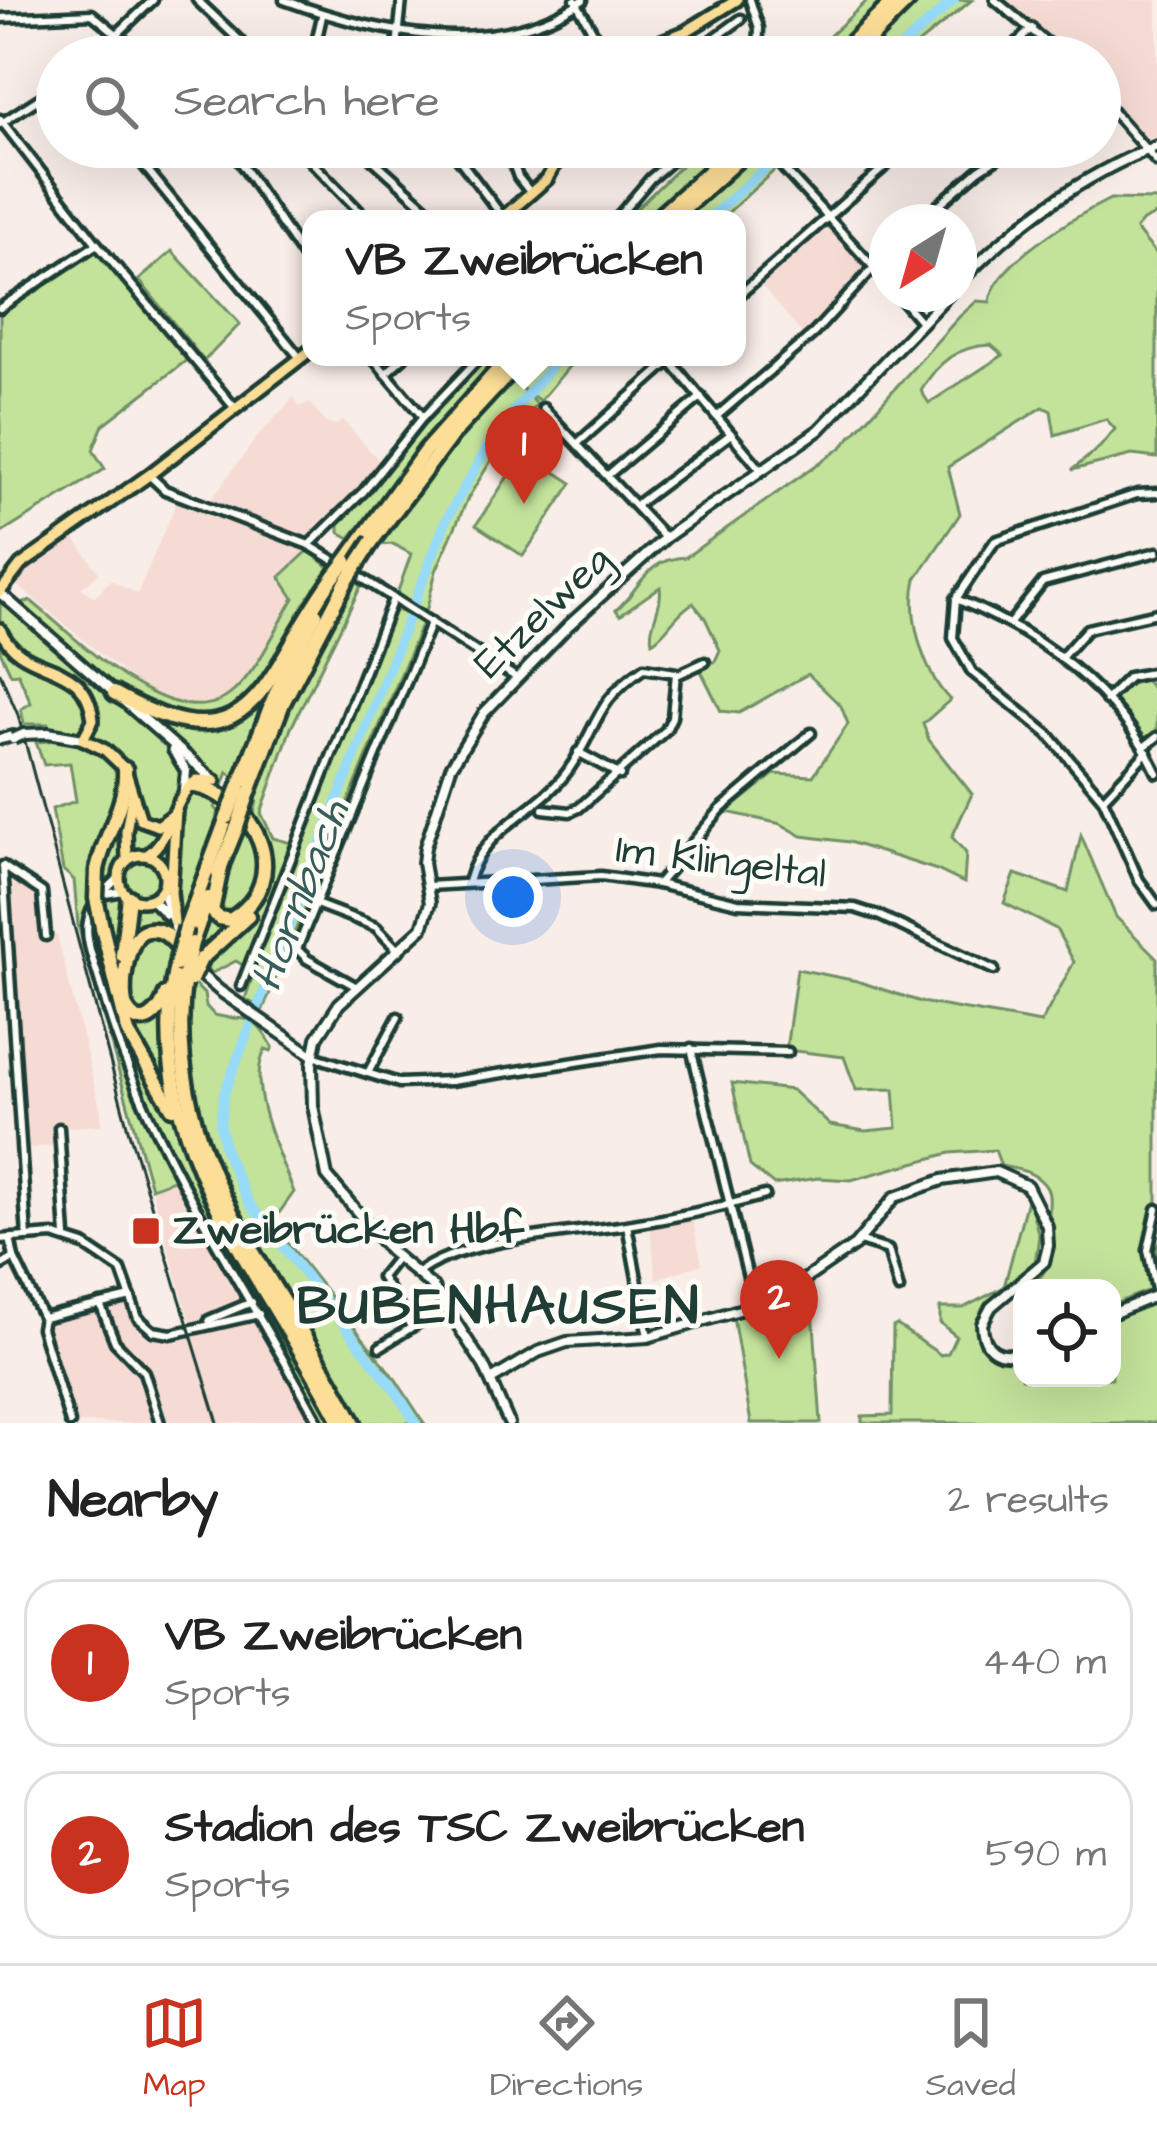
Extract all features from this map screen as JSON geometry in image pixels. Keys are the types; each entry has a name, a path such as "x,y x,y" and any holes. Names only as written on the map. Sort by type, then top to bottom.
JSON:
{"highway":[{"path":"858,36 895,0"},
{"path":"873,36 909,0"},
{"path":"666,210 713,168"},
{"path":"682,210 729,168"},
{"path":"114,693 149,718 200,726 239,714 258,695 368,537 506,366"},
{"path":"136,897 128,922 126,1005 143,1019 160,1012 172,983 274,697 346,560 368,537"},
{"path":"125,769 124,796 97,870 96,898 119,1000 134,1043 182,1124 220,1215 341,1423"},
{"path":"126,977 134,938 146,931 163,932 202,959 253,909 265,890 270,841 262,824 215,781"},
{"path":"187,786 216,790 247,816 262,840 263,867 254,892 243,910 227,920 215,916 212,908 232,822"},
{"path":"221,868 183,950 180,1048 186,1097 211,1170 354,1423"},
{"path":"119,1000 136,897"},
{"path":"172,983 170,1061 182,1124"}],"main road":[{"path":"676,36 736,0"},
{"path":"512,210 554,168"},
{"path":"0,592 21,565 300,358"},
{"path":"0,628 16,652 78,682 91,703 92,726 83,739 125,769 137,816 147,824 160,825 175,816"},
{"path":"133,792 128,860 119,877 136,897 162,891 166,877 162,852 187,786 197,780 215,781"},
{"path":"128,860 145,855 165,837 175,816"},
{"path":"175,816 171,892 183,950"},
{"path":"127,825 133,844 161,864"}],"street":[{"path":"79,0 82,13"},
{"path":"115,36 153,0"},
{"path":"197,0 235,36"},
{"path":"284,0 401,32 475,35 547,20 578,1 597,36"},
{"path":"400,36 402,0"},
{"path":"750,0 758,36"},
{"path":"994,0 1041,36"},
{"path":"0,18 82,13 96,16 121,36"},
{"path":"317,36 322,14"},
{"path":"717,36 741,19"},
{"path":"1024,36 1032,28"},
{"path":"36,100 1,122 36,166"},
{"path":"1121,118 1152,148 1157,162"},
{"path":"1121,162 1152,148"},
{"path":"37,168 234,407"},
{"path":"146,168 300,358"},
{"path":"244,168 302,255"},
{"path":"317,168 358,210"},
{"path":"383,168 429,210"},
{"path":"465,168 496,210"},
{"path":"515,168 532,194"},
{"path":"624,210 663,168"},
{"path":"783,168 869,261"},
{"path":"746,289 884,168"},
{"path":"939,204 983,168"},
{"path":"977,267 1027,222 1109,168"},
{"path":"0,308 97,244"},
{"path":"717,416 814,333 869,272"},
{"path":"913,312 922,323"},
{"name":"Etzelweg","path":"313,1056 329,1017 424,922 430,903 423,853 451,767 470,732 517,678 665,538 819,430 932,312"},
{"path":"379,366 423,417"},
{"path":"385,374 394,366"},
{"path":"309,545 364,491 471,366"},
{"path":"578,443 661,366"},
{"path":"675,366 761,470"},
{"path":"608,476 701,397"},
{"path":"543,408 665,538"},
{"path":"636,505 731,434"},
{"path":"148,475 165,490 309,545 517,678"},
{"path":"1157,493 1137,494 995,541 956,599 952,638 967,666 1048,734 1103,799 1139,880 1157,904"},
{"path":"1011,622 1043,582 1157,552"},
{"path":"0,592 114,693"},
{"path":"241,986 396,599"},
{"path":"956,599 1011,622 1061,658 1106,700 1145,749 1157,773"},
{"path":"1061,658 1087,629 1157,613"},
{"path":"357,988 296,951 427,620"},
{"path":"468,882 483,846 562,778 603,704 640,670 649,667 677,675 705,662"},
{"path":"1106,700 1129,677 1157,672"},
{"path":"543,809 575,811 669,726 677,675"},
{"path":"149,718 183,763 187,786"},
{"path":"658,884 721,809 811,733"},
{"path":"0,743 24,734 83,739"},
{"path":"1103,799 1157,737"},
{"path":"169,743 215,781"},
{"path":"578,752 620,775"},
{"path":"187,758 193,773 187,786"},
{"path":"2,865 39,886 46,936"},
{"path":"2,865 27,1237"},
{"name":"Im Klingeltal","path":"428,886 601,876 738,903 861,909 994,970"},
{"path":"119,877 98,899 87,930 119,1051 193,1206 319,1423"},
{"path":"162,891 183,950"},
{"path":"98,899 136,897 166,914 202,976 243,1007 313,1056 394,1082 440,1082 661,1049 788,1052"},
{"path":"316,904 376,927 399,951"},
{"path":"0,996 10,995"},
{"path":"369,1071 398,1016"},
{"path":"692,1048 755,1305"},
{"path":"313,1056 315,1123 327,1176 394,1260 417,1274 446,1306 491,1381 509,1423"},
{"path":"59,1128 66,1236"},
{"path":"491,1381 542,1350 567,1342 648,1337 792,1291 859,1241 886,1204 926,1184 995,1172 1027,1186 1046,1226 1047,1254 1028,1279"},
{"path":"417,1274 431,1263 460,1254 548,1234 627,1225 765,1195"},
{"path":"1121,1310 1157,1294 1148,1250 1157,1209"},
{"path":"627,1225 648,1337"},
{"path":"70,1423 40,1328 43,1318 5,1239 66,1236 121,1270 140,1321 153,1331 170,1334 252,1302"},
{"path":"859,1241 888,1250 899,1288"},
{"path":"0,1267 14,1258"},
{"path":"394,1260 381,1273 410,1325"},
{"path":"1013,1291 987,1312 981,1330 985,1342 999,1354 1013,1353"},
{"path":"43,1318 131,1297"},
{"path":"100,1304 115,1342 144,1372 160,1423"},
{"path":"380,1348 446,1306"},
{"path":"194,1326 259,1314"}],"shaded area":[{"path":"1002,0 1157,0 1157,141 1147,139 1121,110 1121,36 1050,36"},
{"path":"827,225 869,267 803,335 760,283"},
{"path":"294,397 299,406 310,403 326,423 336,425 343,420 382,464 305,538 209,502"},
{"path":"179,497 305,547 324,564 245,693 193,714 147,692 13,582 71,533 99,573 81,588 95,597 111,580 137,594"},
{"path":"16,881 38,894 42,937 57,935 101,1112 101,1125 55,1128 55,1145 25,1149 7,895"},
{"path":"184,1176 234,1254 324,1423 75,1423 45,1327 48,1324 128,1302 133,1319 150,1336 172,1340 194,1335 151,1188"},
{"path":"692,1218 702,1264 656,1279 650,1226"}],"green space":[{"path":"868,0 972,0 928,36 829,36"},
{"path":"678,168 777,168 731,210 635,210"},
{"path":"1110,199 1157,200 1157,214 1136,229 1157,255 1157,458 1132,455 1072,470 1115,429 1106,419 1055,435 1051,411 1043,407 948,467 960,514 916,579 914,610 925,659 950,700 923,724 929,740 972,794 952,837 966,853 964,883 849,842 802,836 781,824 727,812 774,774 813,776 848,724 841,706 808,674 739,713 721,711 701,671 715,661 720,650 693,603 652,642 660,587 620,615 616,610 652,569 686,557 842,447 959,317 977,312 977,301 990,302 1005,272 1058,229","holes":["991,345 1003,355 929,403 921,391 941,364 959,352"]},
{"path":"98,250 187,360 103,425 93,450 105,469 0,534 0,313"},
{"path":"172,251 240,324 204,361 139,280"},
{"path":"480,366 569,366 540,401 520,387 537,404 497,451 468,498 436,571 426,612 397,594 411,554 393,544 378,545 357,529 350,538 339,532 339,522 439,405"},
{"path":"524,452 572,483 523,556 476,525"},
{"path":"309,550 351,586 355,580 361,586 291,728 261,813 273,838 302,846 393,608 422,623 263,1009 245,999 261,951 253,953 244,966 236,961 212,973 203,964 181,914 168,957 204,994 214,1015 253,1022 273,1047 266,1049 260,1063 259,1081 273,1140 294,1192 272,1223 396,1380 424,1423 324,1423 234,1254 208,1222 184,1176 151,1188 78,925 74,880 63,870 52,809 76,801 70,763 44,765 36,742 48,741 48,724 24,724 21,709 31,703 18,673 11,674 0,651 0,600 13,611 31,601 128,679 184,704 211,704 234,691 252,671 294,598 280,577","holes":["228,772 257,801 248,836 215,808"]},
{"path":"1145,680 1157,693 1157,730 1146,738 1113,697 1123,686"},
{"path":"1081,835 1116,917 1157,958 1157,1287 1121,1301 1121,1279 1039,1279 1049,1262 1049,1193 1034,1176 1001,1166 995,1150 950,1153 851,1180 818,1178 774,1185 750,1166 732,1083 792,1090 830,1125 865,1131 897,1128 894,1089 856,1090 844,1057 786,1050 797,969 857,981 921,1002 1041,1023 1074,962 1056,929 1004,903 1015,874 1068,892"},
{"path":"1028,1196 1039,1236 1035,1264 984,1309 977,1333 981,1347 999,1360 1013,1358 1013,1387 1121,1387 1121,1316 1157,1301 1157,1423 862,1423 862,1416 892,1415 893,1327 897,1325 941,1355 948,1353 956,1336 940,1323 940,1308 963,1308 1004,1287"},
{"path":"811,1282 821,1423 751,1423 733,1317 785,1300"}],"waterway":[{"name":"Hornbach","path":"914,36 954,0"},
{"name":"Hornbach","path":"718,210 765,168"},
{"name":"Hornbach","path":"416,1423 249,1203 225,1151 220,1124 224,1094 447,518 498,429 552,366"}],"railway":[{"path":"0,673 18,715 128,1129 218,1423"}],"place":[{"name":"VB Zweibrücken","path":"524,504"},
{"name":"Zweibrücken Hbf","path":"146,1231"},
{"name":"Stadion des TSC Zweibrücken","path":"779,1359"}],"district":[{"name":"BUBENHAUSEN","path":"499,1307"}]}
